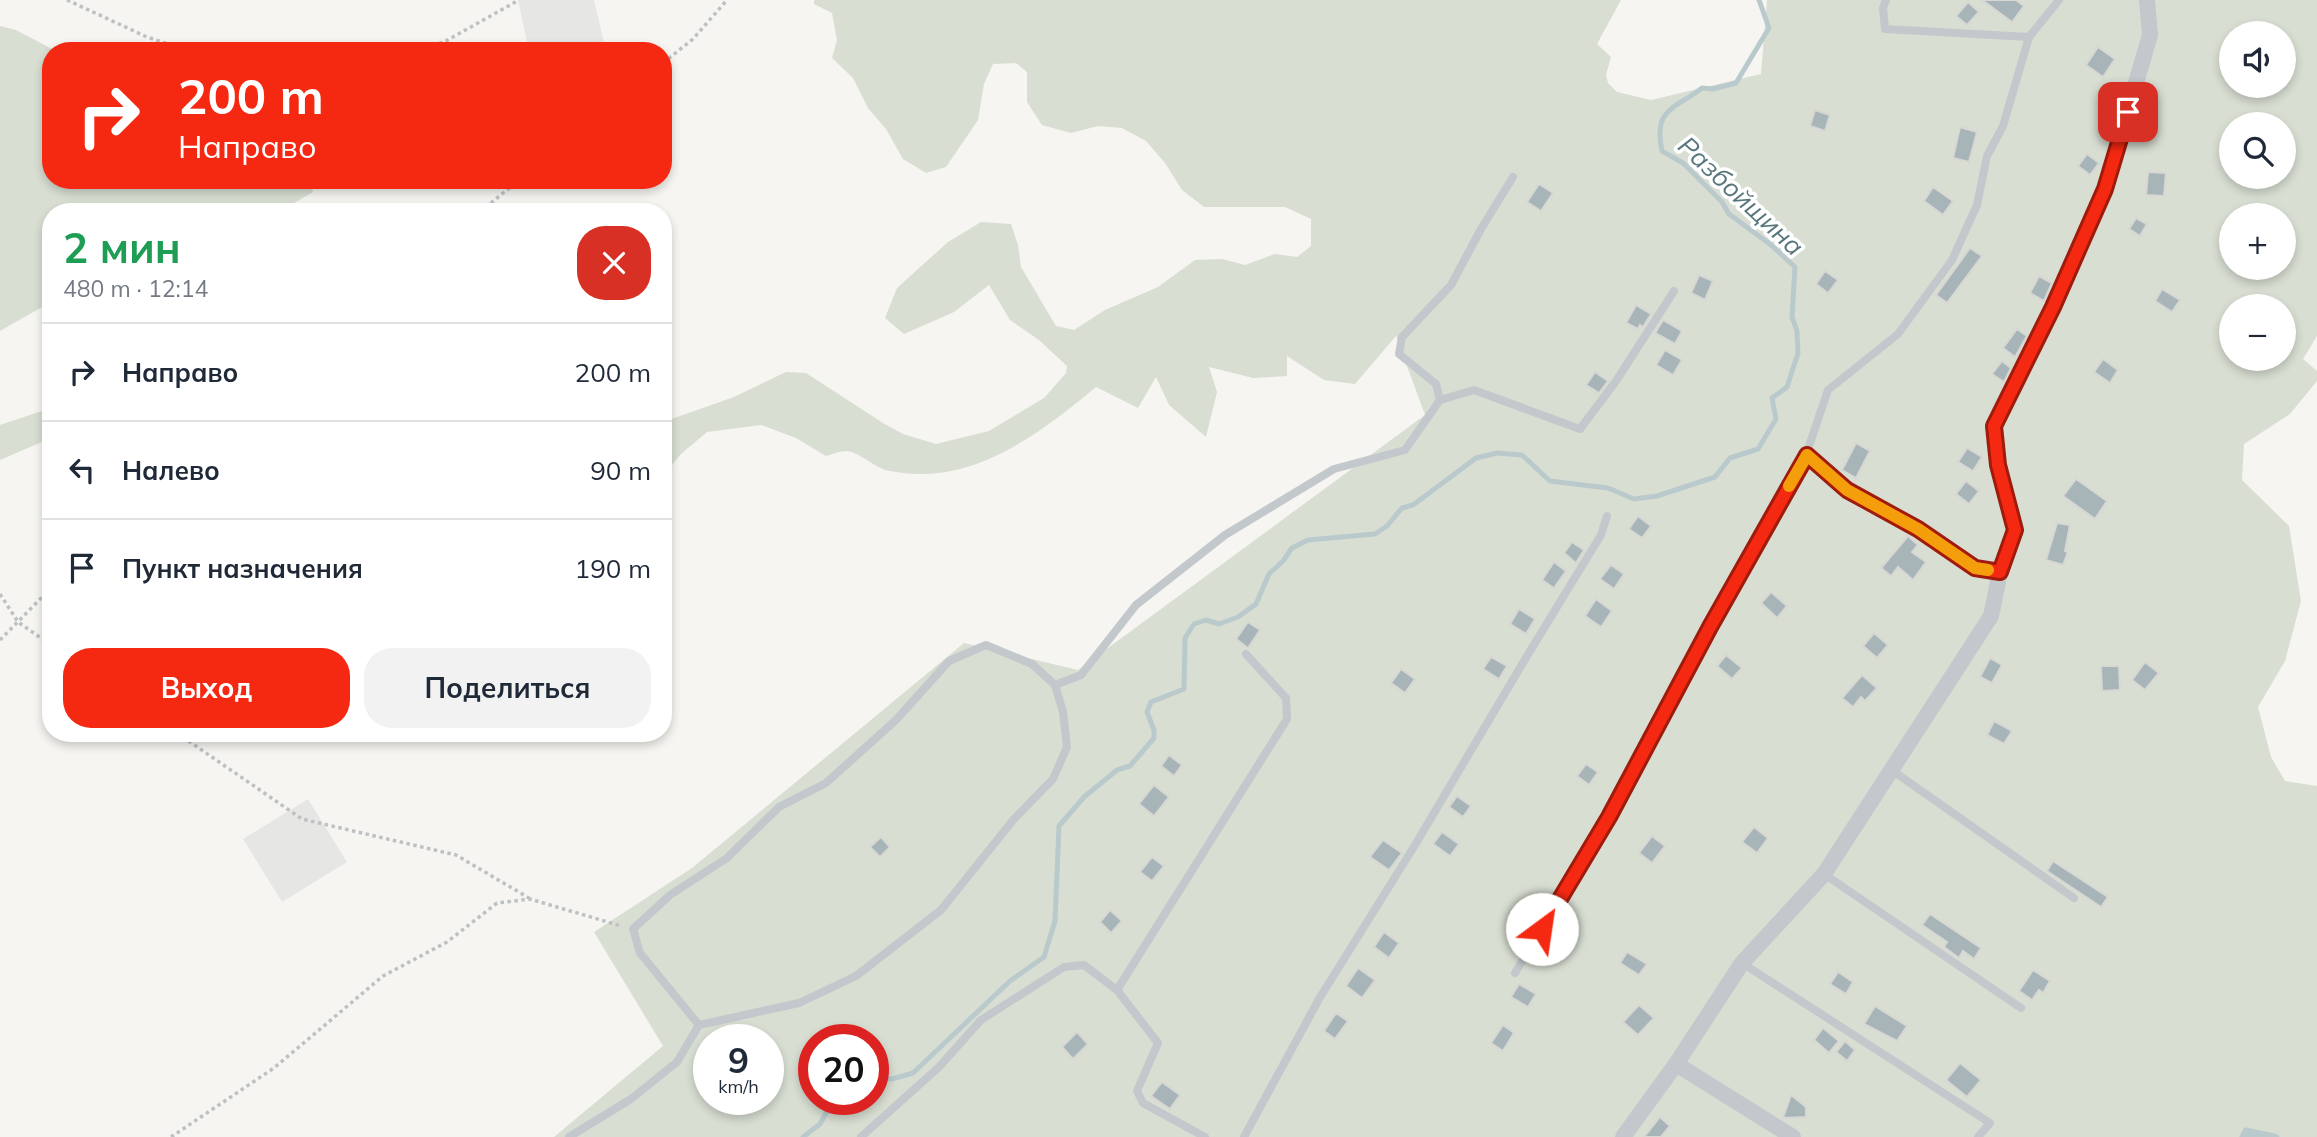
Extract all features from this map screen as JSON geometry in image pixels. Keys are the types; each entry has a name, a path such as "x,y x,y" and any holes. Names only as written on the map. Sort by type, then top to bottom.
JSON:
{"street":[{"path":"1623,1137 1676,1064 1742,963 1824,874 1893,771 1991,615 2000,572 2015,530 1998,465 1994,426 2053,307 2105,189 2150,35 2147,0"},
{"path":"1676,1064 1793,1137"}],"lane":[{"path":"1886,0 1883,8 1885,29 2029,37"},
{"path":"1515,973 1609,817 1668,704 1807,455 1828,390 1898,334 1952,260 1977,205 1987,156 2003,126 2029,37 2059,0"},
{"path":"1440,400 1436,384 1399,354 1402,337 1451,285 1513,177"},
{"path":"1055,685 1081,676 1136,605 1225,534 1334,469 1405,450 1440,400 1474,390 1580,429 1616,381 1674,291"},
{"path":"1807,455 1847,490 1918,529 1975,568 2000,572"},
{"path":"1244,1137 1319,999 1601,535 1607,516"},
{"path":"697,1024 640,953 634,929 670,895 727,858 779,807 826,783 896,720 949,661 986,645 1032,664 1055,685 1063,712 1068,747 1053,779 1014,819 941,909 856,976 799,1003 708,1024"},
{"path":"1117,989 1287,719 1286,698 1246,654"},
{"path":"1893,771 2074,898"},
{"path":"1824,874 2021,1008"},
{"path":"1742,963 1990,1123 1978,1137"},
{"path":"861,1137 939,1067 981,1020 1064,967 1084,965 1117,989 1158,1043 1137,1091 1143,1103 1205,1137"},
{"path":"569,1137 631,1099 677,1062 693,1036"}],"path":[{"path":"66,0 162,42"},
{"path":"441,42 519,0"},
{"path":"672,56 693,39 727,0"},
{"path":"491,203 509,189"},
{"path":"0,594 18,622 42,639"},
{"path":"0,640 42,597"},
{"path":"190,742 302,819 456,855 530,899 634,929"},
{"path":"171,1137 274,1068 383,976 447,942 496,902 530,899"}],"shaded area":[{"path":"518,0 594,0 604,42 527,42"},
{"path":"814,0 1621,0 1597,44 1611,57 1606,75 1608,83 1617,92 1651,100 1761,74 1767,0 2317,0 2317,336 2303,359 2317,371 2317,381 2290,414 2244,444 2242,480 2289,526 2301,601 2285,661 2258,707 2271,757 2285,781 2317,786 2317,1137 2280,1137 2244,1127 2239,1137 554,1137 663,1046 594,932 692,868 964,643 1078,670 1425,415 1396,336 1355,384 1324,380 1287,356 1287,376 1253,378 1209,367 1217,392 1206,437 1169,405 1156,377 1138,408 1096,387 1027,439 975,464 948,471 920,474 890,471 847,451 826,456 796,438 761,425 707,432 672,465 672,419 734,397 786,372 806,373 903,434 936,444 989,431 1044,398 1066,373 1067,366 1039,340 1010,320 989,285 954,312 904,334 885,318 897,288 948,242 981,222 1011,224 1021,267 1056,326 1074,330 1105,310 1158,287 1195,260 1222,259 1245,265 1275,254 1297,257 1311,246 1311,219 1285,207 1204,207 1182,190 1165,163 1146,141 1122,128 1098,126 1071,133 1042,125 1027,102 1027,72 1016,63 993,64 984,84 978,120 946,167 926,173 903,159 886,129 868,108 853,78 832,58 837,40 832,13 814,4"},
{"path":"0,26 16,30 42,44 42,189 312,189 313,192 294,203 42,203 42,307 0,331"},
{"path":"42,411 42,442 0,460 0,425"},
{"path":"308,799 347,862 282,902 243,839"},
{"path":"2244,1127 2277,1134 2280,1137 2239,1137"}],"building":[{"path":"1982,0 2016,0 2024,6 2012,22"},
{"path":"1968,2 1979,12 1967,25 1956,16"},
{"path":"2098,47 2115,59 2103,77 2086,65"},
{"path":"1815,110 1830,115 1825,131 1810,126"},
{"path":"1960,127 1977,132 1969,162 1953,158"},
{"path":"2087,154 2099,163 2090,175 2078,166"},
{"path":"2148,172 2166,173 2164,196 2146,195"},
{"path":"1539,184 1553,193 1541,211 1527,202"},
{"path":"1933,187 1953,201 1943,215 1924,201"},
{"path":"2136,218 2147,224 2140,236 2129,229"},
{"path":"1970,248 1982,256 1947,303 1936,295"},
{"path":"1825,271 1838,280 1828,293 1816,284"},
{"path":"1699,275 1713,281 1705,300 1691,293"},
{"path":"2039,276 2052,283 2044,301 2030,293"},
{"path":"2162,289 2180,300 2172,312 2155,301"},
{"path":"1636,305 1651,314 1643,327 1640,325 1638,329 1626,323"},
{"path":"1663,320 1682,331 1675,344 1655,333"},
{"path":"2017,329 2027,336 2015,357 2003,348"},
{"path":"1665,350 1682,360 1673,375 1656,365"},
{"path":"2103,359 2118,370 2110,383 2094,372"},
{"path":"2002,361 2011,368 2004,382 1992,374"},
{"path":"1595,372 1608,381 1599,393 1586,385"},
{"path":"1856,443 1870,451 1856,478 1842,470"},
{"path":"1967,448 1982,457 1973,471 1958,462"},
{"path":"2076,479 2107,501 2095,519 2063,496"},
{"path":"1966,481 1979,491 1969,504 1956,494"},
{"path":"1638,516 1651,526 1642,538 1629,529"},
{"path":"2057,523 2070,525 2065,551 2068,552 2063,565 2046,560"},
{"path":"1908,536 1918,545 1912,552 1926,562 1913,580 1898,567 1891,576 1881,568"},
{"path":"1572,542 1584,550 1576,563 1564,553"},
{"path":"1554,562 1566,571 1554,588 1542,580"},
{"path":"1611,565 1624,574 1614,589 1600,579"},
{"path":"1771,592 1787,606 1777,618 1761,603"},
{"path":"1596,599 1612,611 1601,627 1585,616"},
{"path":"1519,609 1535,619 1526,634 1510,624"},
{"path":"1248,622 1260,630 1248,648 1236,639"},
{"path":"1874,633 1888,645 1877,658 1863,646"},
{"path":"1726,655 1742,668 1732,679 1717,666"},
{"path":"1491,657 1507,666 1499,679 1483,669"},
{"path":"1990,658 2002,665 1992,683 1980,677"},
{"path":"2145,662 2159,673 2145,690 2132,680"},
{"path":"2101,666 2119,666 2120,690 2102,691"},
{"path":"1401,669 1415,679 1405,693 1391,683"},
{"path":"1862,675 1877,688 1865,701 1861,697 1853,707 1842,698"},
{"path":"1994,721 2012,731 2004,744 1987,735"},
{"path":"1169,755 1182,765 1174,776 1161,766"},
{"path":"1586,764 1598,772 1589,785 1577,776"},
{"path":"1154,785 1169,797 1154,816 1139,804"},
{"path":"1457,796 1471,806 1463,817 1449,807"},
{"path":"1754,827 1768,838 1757,853 1742,842"},
{"path":"1442,832 1459,844 1450,856 1433,844"},
{"path":"1652,836 1665,846 1652,863 1639,853"},
{"path":"881,837 890,847 880,857 870,847"},
{"path":"1383,840 1402,853 1389,870 1370,857"},
{"path":"1152,857 1164,866 1152,881 1140,872"},
{"path":"2053,861 2108,897 2101,907 2047,871"},
{"path":"1110,910 1122,921 1111,933 1100,922"},
{"path":"1930,914 1981,948 1974,959 1963,951 1959,958 1944,947 1947,942 1922,925"},
{"path":"1384,932 1399,943 1389,958 1374,947"},
{"path":"1627,952 1647,964 1639,975 1620,963"},
{"path":"1358,968 1375,980 1362,998 1346,986"},
{"path":"2033,970 2050,981 2043,993 2039,990 2032,1000 2019,991"},
{"path":"1838,972 1853,982 1846,994 1830,984"},
{"path":"1519,984 1536,994 1528,1007 1511,997"},
{"path":"1639,1005 1654,1018 1638,1035 1623,1022"},
{"path":"1875,1006 1907,1026 1897,1041 1864,1024"},
{"path":"1336,1013 1348,1021 1335,1039 1324,1031"},
{"path":"1503,1025 1514,1033 1503,1051 1491,1043"},
{"path":"1823,1028 1839,1041 1829,1053 1814,1040"},
{"path":"1077,1032 1088,1044 1073,1059 1062,1047"},
{"path":"1845,1041 1855,1050 1847,1061 1836,1052"},
{"path":"1960,1063 1981,1080 1967,1097 1946,1080"},
{"path":"1162,1082 1180,1095 1170,1109 1151,1096"},
{"path":"1791,1095 1806,1107 1806,1117 1783,1118"},
{"path":"1660,1117 1670,1126 1661,1137 1644,1137"}],"waterway":[{"name":"Разбойщина","path":"889,1079 913,1073 1010,981 1044,957 1055,921 1059,826 1084,797 1117,770 1130,766 1154,738 1147,712 1151,702 1184,689 1185,638 1194,624 1206,620 1219,624 1238,617 1256,604 1269,574 1292,548 1308,540 1375,534 1387,526 1402,508 1413,505 1476,458 1497,453 1522,455 1550,481 1608,488 1634,499 1657,496 1715,477 1730,458 1758,449 1776,419 1772,398 1787,387 1798,353 1797,331 1792,317 1795,267 1771,245 1729,214 1722,202 1683,163 1662,151 1660,137 1663,118 1675,106 1702,88 1713,89 1736,83 1769,28 1759,0"},
{"name":"Разбойщина","path":"803,1137 820,1124 825,1115"}],"slow traffic":[{"path":"1789,486 1807,455 1847,490 1918,529 1975,568 1988,570"}],"route":[{"path":"1542,929 1609,817 1661,716 1807,455 1847,490 1918,529 1975,568 2000,572 2015,530 1998,465 1994,426 2053,307 2105,189 2128,112"}]}
